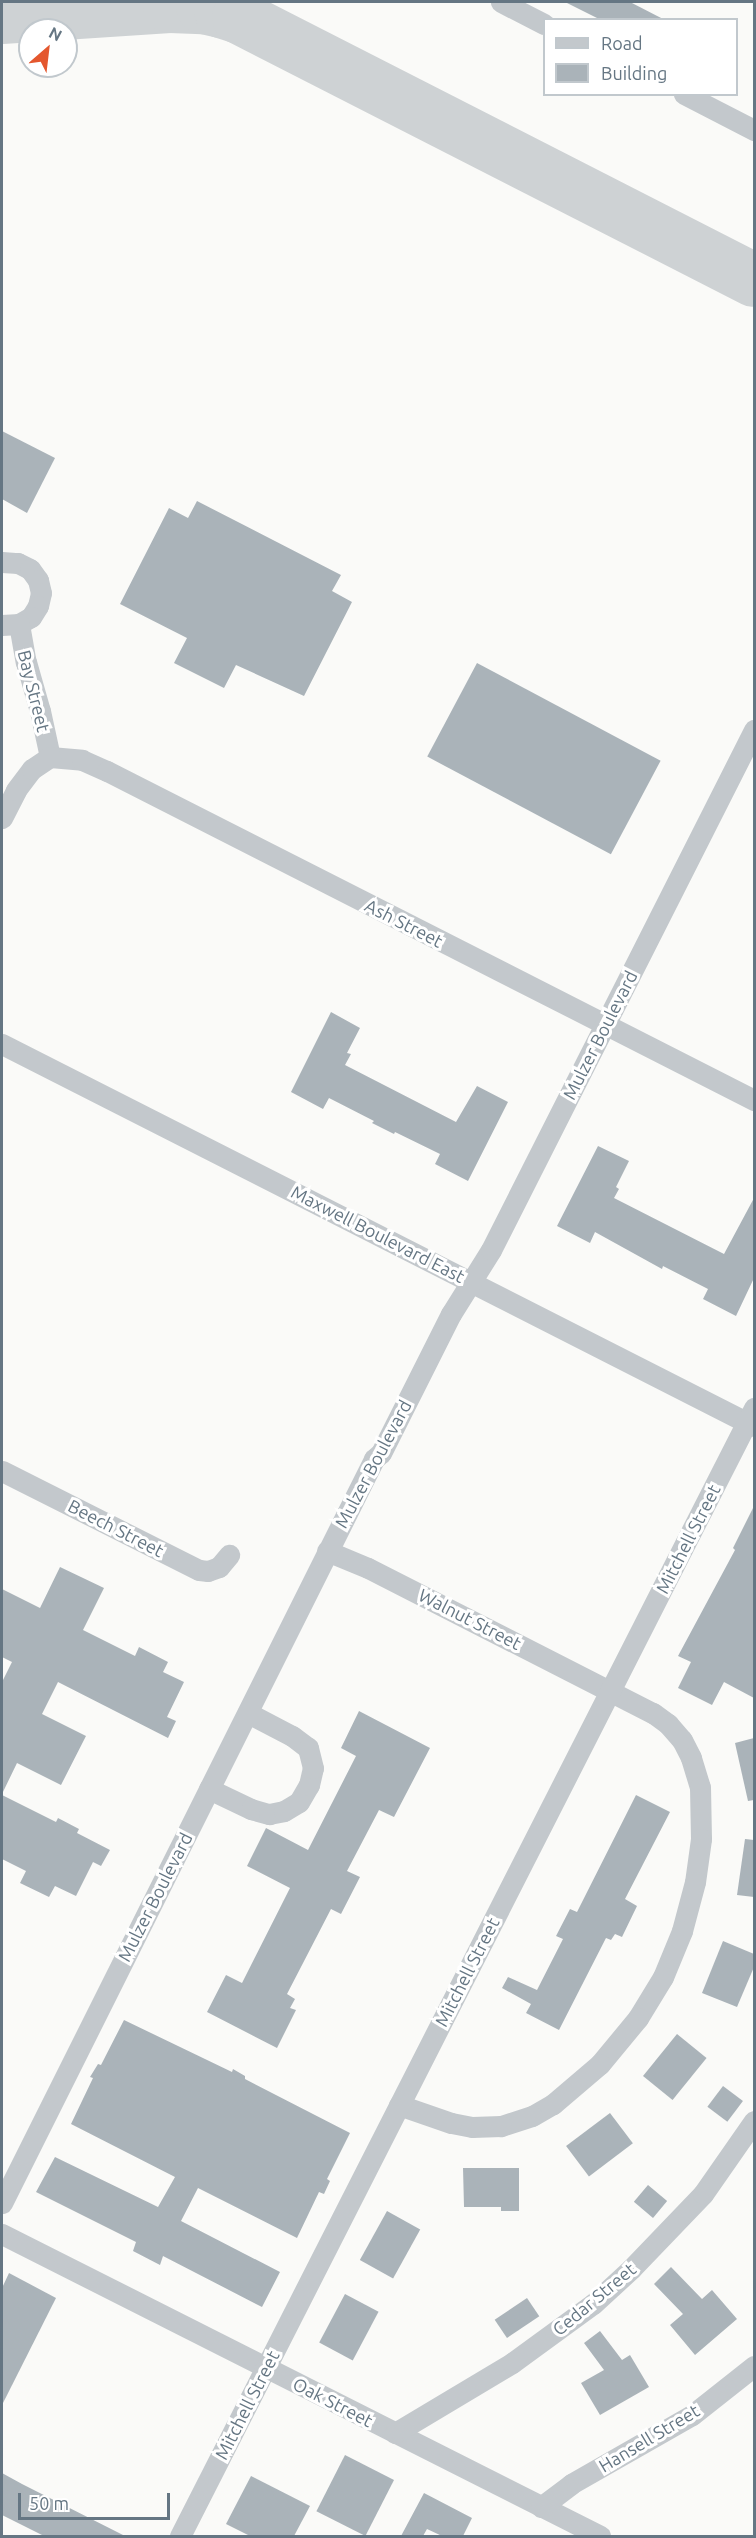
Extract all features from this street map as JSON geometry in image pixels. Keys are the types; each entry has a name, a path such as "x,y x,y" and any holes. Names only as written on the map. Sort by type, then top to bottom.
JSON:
{"street":[{"path":"501,2 543,23"},
{"path":"688,96 754,130"},
{"path":"2,562 11,561 24,565 34,574 40,586 40,600 35,612 10,624"},
{"name":"Bay Street","path":"10,624 26,662 50,758"},
{"name":"Mulzer Boulevard","path":"2,2203 327,1551 451,1314 491,1250 754,730"},
{"path":"2,818 27,777 50,758"},
{"name":"Ash Street","path":"50,758 82,760 107,771 754,1100"},
{"name":"Maxwell Boulevard East","path":"2,1044 471,1281 752,1419"},
{"name":"Mitchell Street","path":"180,2536 611,1690 752,1419"},
{"name":"Beech Street","path":"2,1471 199,1570 208,1571 219,1567 229,1555"},
{"name":"Walnut Street","path":"327,1551 368,1568 653,1713 668,1724 682,1740 691,1758 700,1787 702,1829 695,1882 682,1931 663,1977 638,2018 600,2064 570,2092 532,2116 501,2126 472,2127 451,2123 399,2105"},
{"path":"209,1789 251,1809 269,1814 284,1811 299,1803 309,1785 313,1768 308,1748 292,1736 248,1713"},
{"name":"Cedar Street","path":"395,2433 512,2363 593,2304 631,2270 703,2194 754,2121"},
{"name":"Oak Street","path":"2,2234 600,2536"},
{"name":"Hansell Street","path":"541,2507 571,2484 692,2415 754,2366"}],"building":[{"path":"565,2 630,2 661,18 597,18"},
{"path":"2,431 55,458 27,513 2,499"},
{"path":"197,501 341,575 332,591 352,602 304,696 236,665 224,688 174,663 187,638 120,604 169,508 188,518"},
{"path":"477,663 661,761 611,854 427,757"},
{"path":"331,1012 360,1028 347,1053 351,1054 345,1065 456,1122 477,1086 508,1102 468,1181 435,1164 440,1154 372,1123 374,1121 329,1098 323,1109 291,1092"},
{"path":"598,1146 629,1161 616,1187 619,1189 614,1198 724,1254 754,1198 754,1278 736,1316 703,1299 708,1289 663,1266 662,1269 595,1232 590,1243 557,1226"},
{"path":"754,1506 754,1698 724,1682 712,1705 678,1688 691,1662 678,1656 735,1550 733,1548"},
{"path":"60,1567 104,1588 83,1630 135,1656 139,1647 168,1662 163,1672 184,1682 167,1717 176,1721 168,1738 58,1682 42,1714 86,1736 61,1785 17,1763 2,1794 2,1682 12,1662 2,1657 2,1589 40,1608"},
{"path":"359,1711 430,1748 394,1817 379,1810 347,1871 360,1877 341,1914 331,1909 287,1994 295,1999 290,2008 296,2010 277,2048 207,2012 226,1975 242,1983 290,1888 247,1866 266,1828 308,1850 356,1756 341,1748"},
{"path":"754,1738 754,1800 748,1801 735,1743"},
{"path":"2,1795 56,1822 58,1818 79,1829 77,1833 110,1850 101,1866 93,1862 76,1896 55,1886 49,1897 20,1883 26,1871 2,1859"},
{"path":"636,1795 670,1812 625,1899 637,1906 622,1937 615,1934 611,1940 606,1938 559,2030 526,2013 531,2004 502,1988 508,1977 537,1990 563,1939 556,1936 570,1909 577,1912"},
{"path":"745,1839 754,1840 754,1897 737,1895"},
{"path":"723,1941 754,1954 754,1967 737,2007 702,1993"},
{"path":"124,2020 232,2072 233,2069 245,2076 245,2079 350,2133 327,2179 330,2181 324,2194 319,2192 297,2238 198,2188 181,2221 280,2272 262,2307 163,2256 160,2265 133,2251 136,2242 36,2192 55,2157 158,2207 175,2177 71,2124 93,2078 90,2077 98,2064 101,2065"},
{"path":"677,2034 707,2058 673,2100 643,2076"},
{"path":"723,2086 743,2101 727,2122 707,2107"},
{"path":"610,2113 633,2143 589,2176 566,2146"},
{"path":"463,2168 519,2168 519,2211 501,2211 501,2207 464,2207"},
{"path":"648,2185 667,2201 653,2218 634,2202"},
{"path":"387,2211 420,2229 393,2278 360,2260"},
{"path":"671,2267 702,2299 712,2290 737,2319 695,2355 670,2325 683,2314 654,2284"},
{"path":"9,2273 56,2298 2,2405 2,2288"},
{"path":"345,2294 379,2312 353,2360 319,2343"},
{"path":"527,2298 539,2316 507,2338 495,2320"},
{"path":"600,2331 622,2360 630,2355 649,2387 600,2415 581,2383 604,2370 584,2343"},
{"path":"345,2455 394,2480 365,2536 316,2511"},
{"path":"2,2473 125,2536 44,2536 2,2515"},
{"path":"251,2476 310,2506 294,2536 250,2536 226,2524"},
{"path":"424,2493 472,2518 463,2536 442,2536 427,2529 423,2536 401,2536"}],"taxiway":[{"path":"2,17 170,6 203,7 239,17 754,280"}]}
